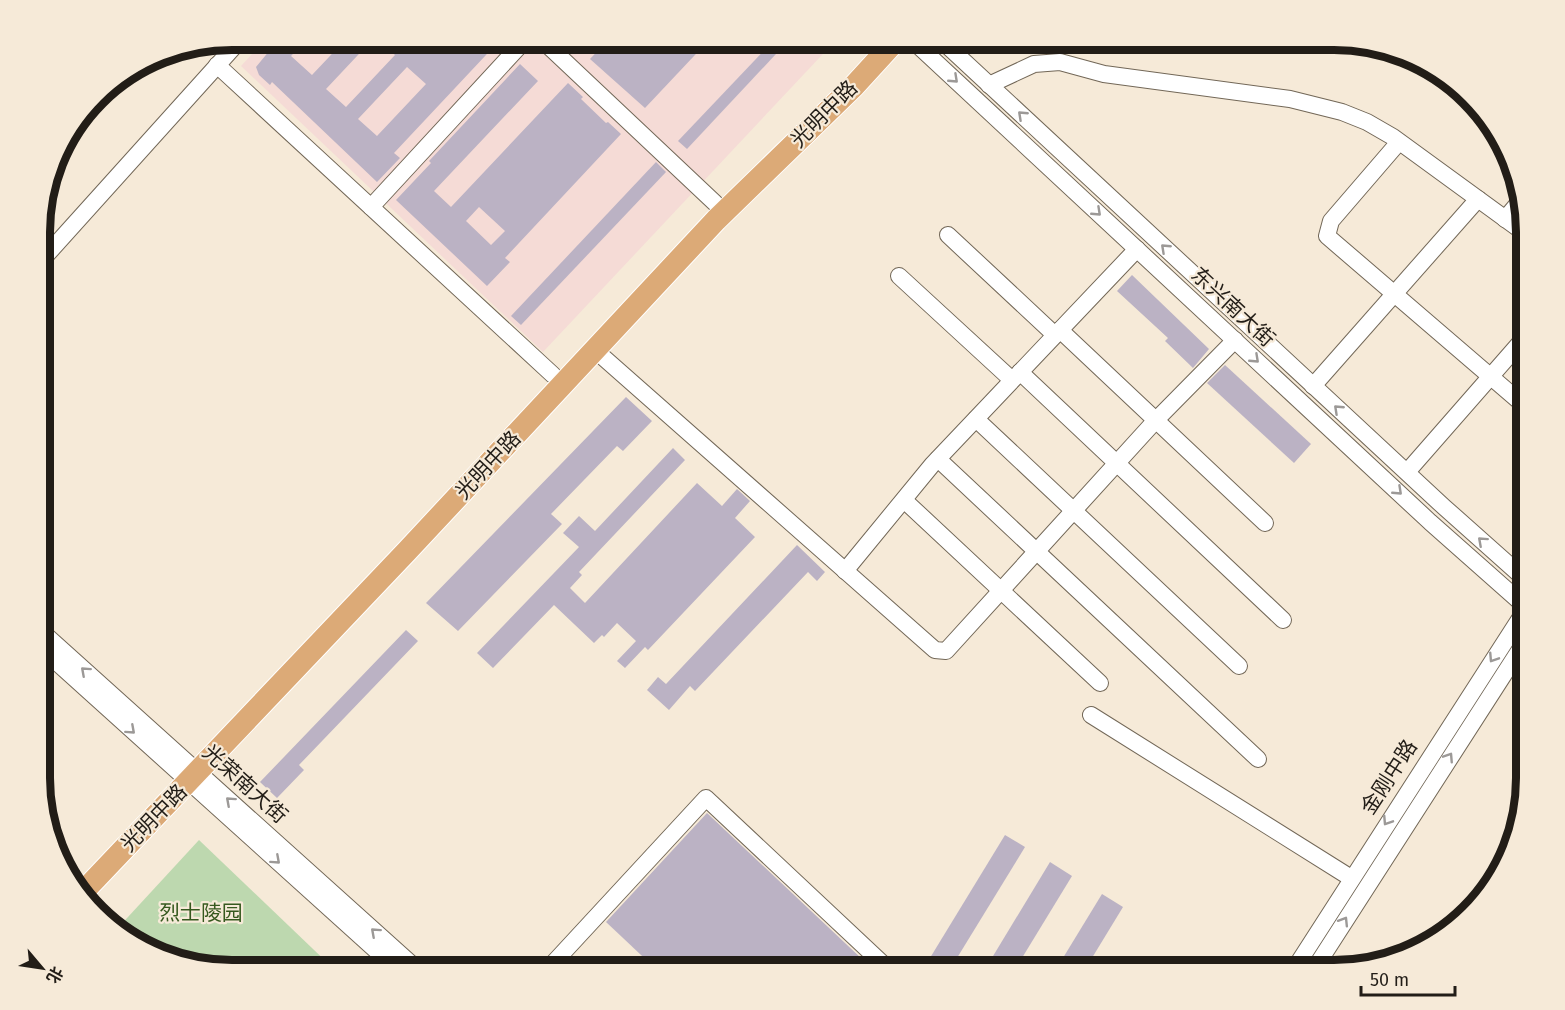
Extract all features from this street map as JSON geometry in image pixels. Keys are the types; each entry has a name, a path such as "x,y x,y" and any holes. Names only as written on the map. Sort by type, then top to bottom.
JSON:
{"main road":[{"name":"光明中路","path":"86,888 188,772 553,375 715,203 844,76 880,50"},
{"name":"光明中路","path":"79,878 188,772 595,350 716,220 854,86 885,50"}],"street":[{"path":"50,251 231,50"},
{"path":"370,207 516,50"},
{"path":"553,50 715,203"},
{"name":"东兴南大街","path":"923,50 1515,598"},
{"name":"东兴南大街","path":"952,50 1313,386 1515,570"},
{"path":"989,85 1034,64 1059,62 1104,74 1290,99 1342,112 1367,123 1399,142 1515,226"},
{"path":"217,66 553,375"},
{"path":"1399,142 1331,221 1327,236 1515,398"},
{"path":"1313,386 1478,199"},
{"path":"1505,219 1514,209"},
{"path":"948,235 1156,420 1265,522"},
{"path":"845,571 938,459 1137,249"},
{"path":"899,276 1116,464 1283,620"},
{"path":"595,350 939,652 946,651 1156,420 1235,340"},
{"path":"1407,472 1515,348"},
{"path":"976,419 1239,666"},
{"path":"938,459 1258,759"},
{"path":"904,500 1100,683"},
{"name":"金刚中路","path":"1300,960 1515,625"},
{"name":"光荣南大街","path":"50,640 387,960"},
{"name":"光荣南大街","path":"50,656 405,960"},
{"name":"金刚中路","path":"1320,960 1515,657"},
{"path":"1091,715 1351,878"},
{"path":"556,960 706,798 879,960"}],"shaded area":[{"path":"256,50 827,50 543,352 241,66"}],"green space":[{"name":"烈士陵园","path":"199,840 324,960 208,959 162,947 122,924"}],"building":[{"path":"270,50 297,50 291,56 312,75 336,50 363,50 326,89 346,107 395,55 389,50 452,50 456,54 460,50 491,50 394,153 400,158 377,182 272,82 270,85 259,75 256,67","holes":["407,67 426,84 377,136 358,119"]},
{"path":"599,50 700,50 645,108 590,59"},
{"path":"765,50 780,50 687,149 678,141"},
{"path":"520,64 538,81 434,191 451,207 568,83 583,97 581,99 621,134 505,258 510,262 487,286 396,200 431,163 429,161","holes":["479,207 505,231 491,245 466,221"]},
{"path":"656,162 666,172 521,325 511,316"},
{"path":"1132,275 1209,349 1193,368 1165,341 1168,338 1117,291"},
{"path":"1225,365 1311,444 1294,463 1207,383"},
{"path":"626,397 652,421 623,451 617,446 551,514 562,524 458,631 426,603"},
{"path":"673,448 685,460 579,572 582,575 570,588 585,603 697,483 722,506 737,489 750,501 735,518 755,537 648,650 645,647 625,668 617,661 636,641 617,623 604,637 602,635 594,643 554,605 493,668 477,653 579,547 563,533 579,516 595,531"},
{"path":"797,545 825,572 817,581 808,572 695,691 690,686 669,710 647,690 658,677 666,684"},
{"path":"406,630 418,641 299,765 304,770 277,798 260,782"},
{"path":"707,813 862,959 646,960 606,922"},
{"path":"1005,835 1025,847 956,960 929,960"},
{"path":"1050,862 1072,876 1021,960 991,960"},
{"path":"1102,894 1123,907 1091,960 1062,960"}]}
